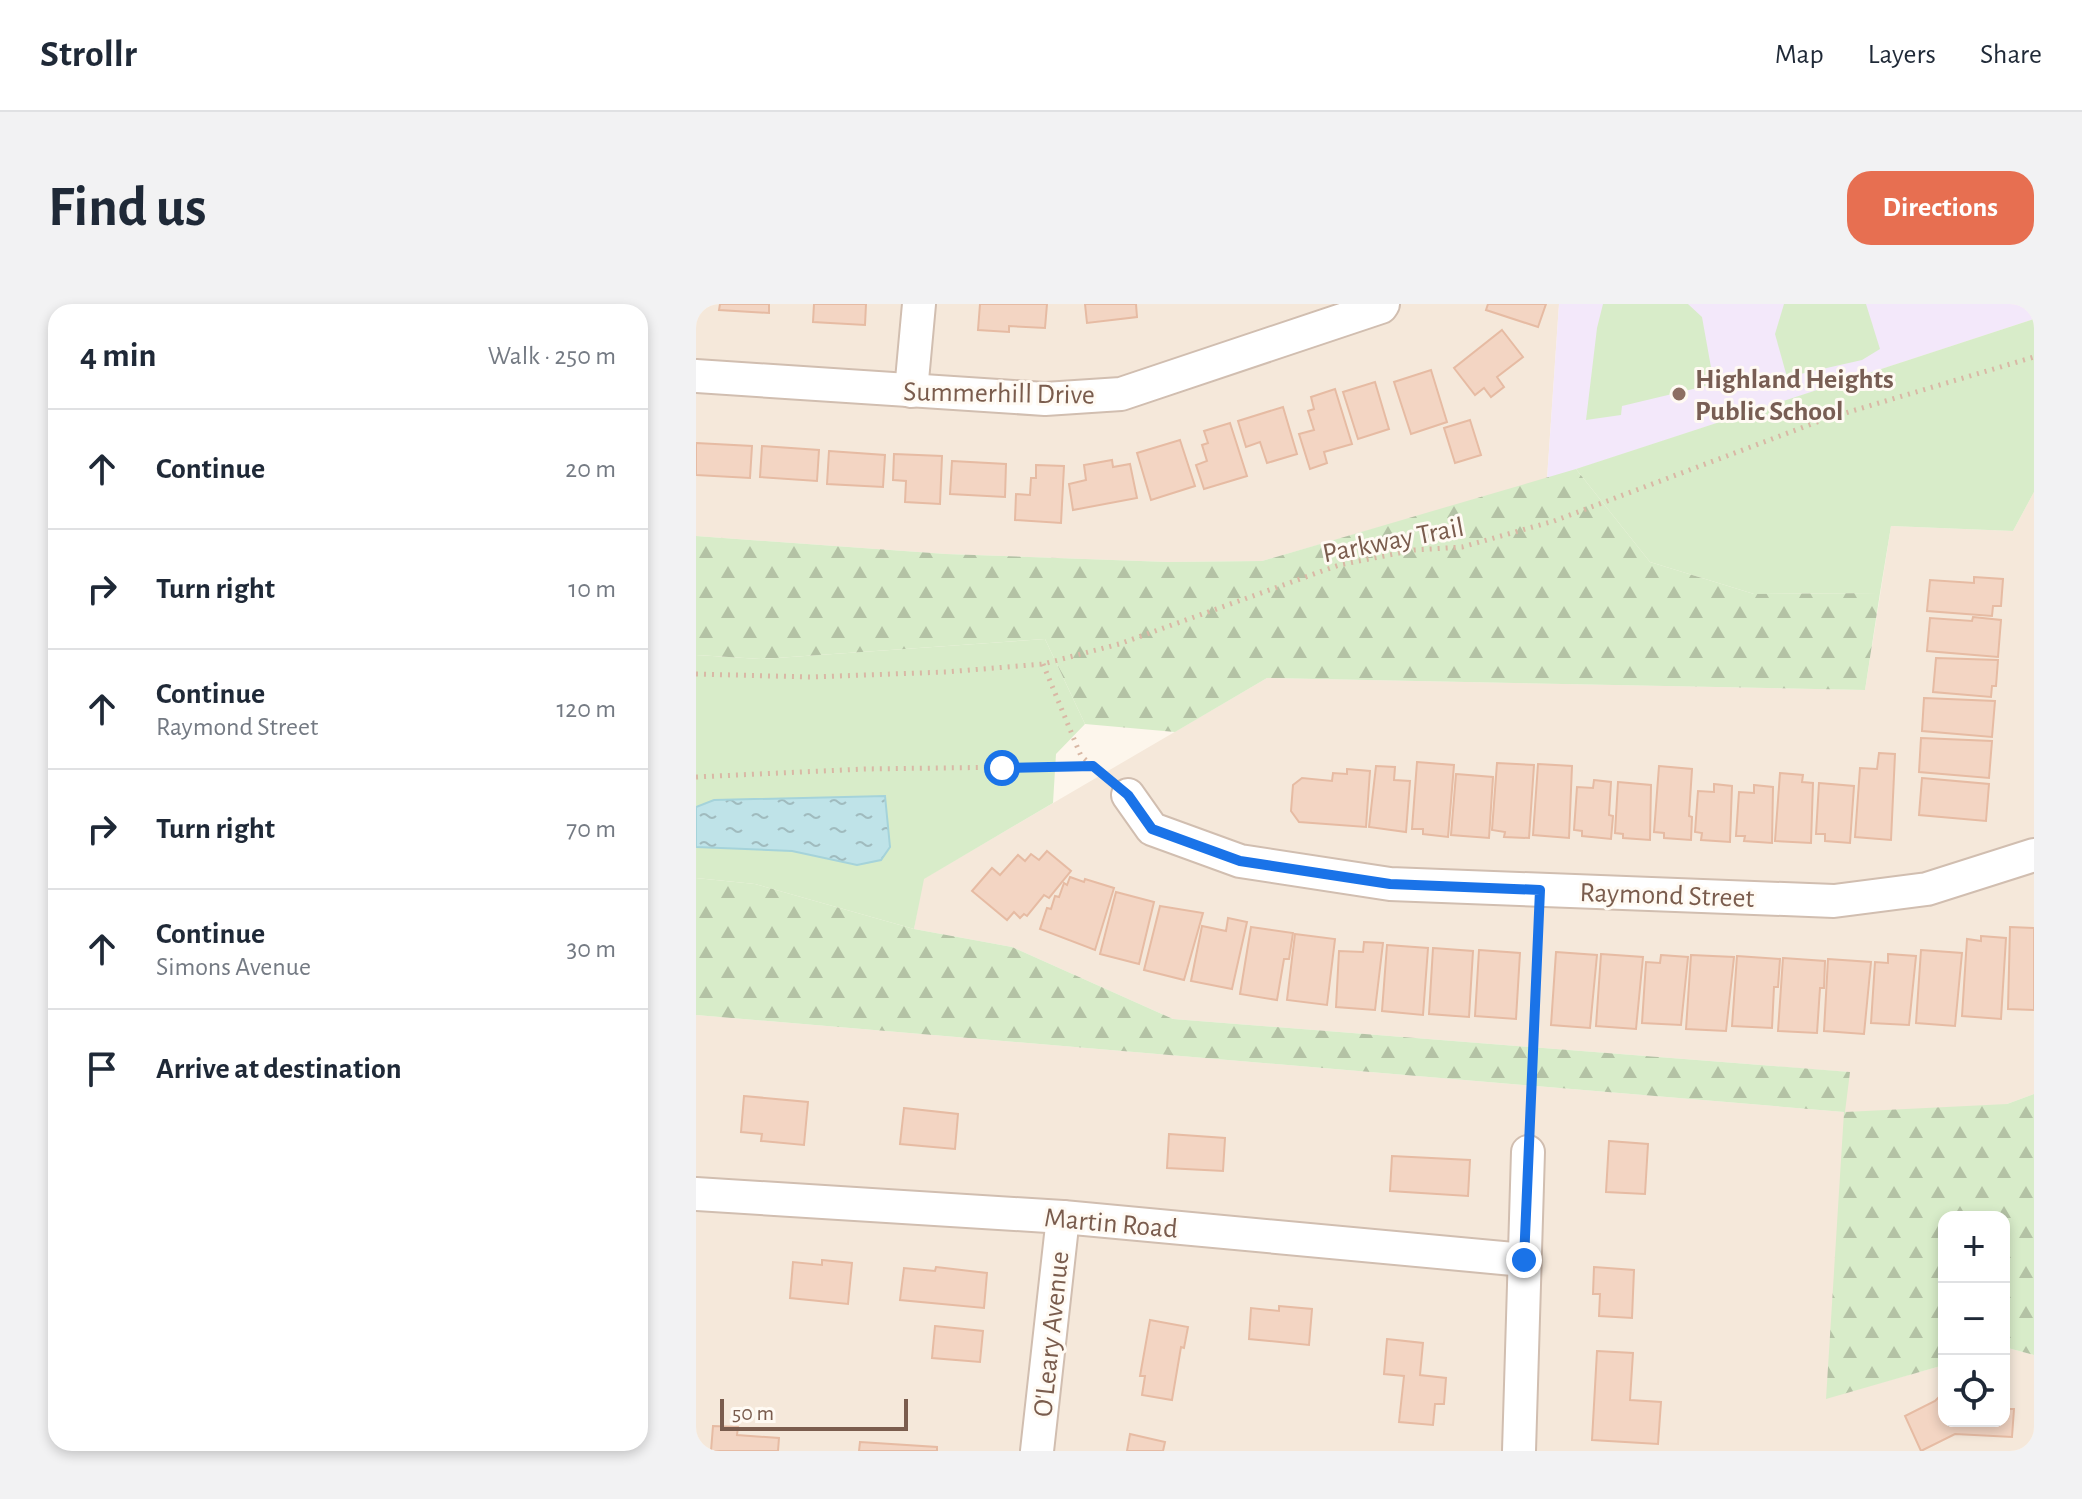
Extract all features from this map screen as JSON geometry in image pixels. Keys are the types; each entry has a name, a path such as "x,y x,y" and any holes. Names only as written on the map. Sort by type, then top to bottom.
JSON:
{"street":[{"path":"911,391 919,304"},
{"name":"Summerhill Drive","path":"696,376 1045,399 1121,394 1383,304"},
{"name":"Raymond Street","path":"1128,795 1152,829 1240,861 1390,884 1834,901 1927,889 2034,855"},
{"path":"1519,1451 1528,1152"},
{"name":"Martin Road","path":"696,1194 1063,1217 1524,1260"},
{"name":"O'Leary Avenue","path":"1037,1451 1063,1217"}],"path":[{"name":"Parkway Trail","path":"696,674 811,677 946,672 1043,664 1119,644 1339,565 1414,550 1462,547 1554,521 1825,419 2034,357"},
{"path":"1043,664 1081,756 1128,795"},
{"path":"696,777 864,769 1093,766"},
{"path":"1528,1152 1540,890"}],"shaded area":[{"path":"696,304 1559,304 1547,479 1262,561 1168,562 946,554 696,536"},
{"name":"Highland Heights Public School","path":"1559,304 2034,304 2034,319 1547,479"},
{"path":"2034,492 2034,1094 2007,1104 1941,1211 1938,1211 1938,1216 1826,1398 1938,1367 1938,1427 2010,1427 2010,1349 2034,1355 2034,1451 696,1451 696,1015 1844,1112 1849,1072 1173,1019 1012,947 914,929 923,879 1267,678 1865,690 1891,526 2013,531"}],"green space":[{"path":"1603,304 1688,304 1702,317 1714,384 1622,406 1621,415 1586,420 1597,328"},
{"path":"1784,304 1866,304 1880,349 1862,360 1787,377 1775,334"},
{"path":"2034,319 2034,492 2013,531 1891,526 1880,593 1754,594 1650,562 1576,469"},
{"path":"1576,469 1650,562 1754,594 1880,593 1865,690 1267,678 1175,732 1085,724 1045,639 761,659 696,655 696,536 946,554 1168,562 1262,561"},
{"path":"1045,639 1085,724 1056,754 1053,803 924,879 914,929 755,884 696,878 696,847 792,851 857,865 884,796 714,800 696,807 696,655 761,659"},
{"path":"696,878 755,884 914,929 1012,947 1173,1019 1850,1072 1845,1112 2007,1104 2034,1094 2034,1355 2010,1349 2010,1211 1938,1211 1938,1367 1826,1399 1844,1112 696,1015"}],"water":[{"path":"885,796 890,847 881,860 857,865 792,851 696,847 696,807 714,800"}],"building":[{"path":"720,304 769,304 769,313 719,310"},
{"path":"814,304 866,304 865,325 813,322"},
{"path":"980,304 1047,304 1045,328 1009,326 1009,332 978,330"},
{"path":"1085,304 1136,304 1137,317 1087,323"},
{"path":"1488,304 1546,304 1538,327 1486,310"},
{"path":"1502,330 1523,357 1497,377 1504,387 1491,397 1484,388 1475,395 1454,368"},
{"path":"1431,370 1447,422 1411,434 1394,382"},
{"path":"1375,382 1389,429 1358,439 1343,392"},
{"path":"1335,389 1352,444 1324,452 1327,463 1310,469 1299,434 1314,430 1308,411 1314,409 1311,397"},
{"path":"1283,407 1297,454 1267,463 1260,442 1246,447 1238,421"},
{"path":"1470,420 1481,455 1455,463 1444,428"},
{"path":"1230,423 1247,476 1204,489 1196,465 1207,461 1202,445 1208,443 1204,431"},
{"path":"1180,440 1195,486 1151,500 1137,453"},
{"path":"696,443 752,446 750,478 696,475"},
{"path":"762,446 819,450 817,481 760,477"},
{"path":"829,451 885,455 883,487 827,484"},
{"path":"894,454 942,456 940,504 905,502 906,481 893,480"},
{"path":"1112,460 1113,467 1130,464 1137,498 1073,510 1069,484 1086,480 1084,465"},
{"path":"952,461 1006,464 1005,497 950,494"},
{"path":"1036,465 1064,466 1061,523 1015,520 1016,494 1030,495 1031,478 1036,478"},
{"path":"1974,577 2003,579 2001,606 1993,606 1992,616 1927,611 1930,580 1974,583"},
{"path":"1973,617 2001,620 1998,657 1927,651 1930,618 1972,621"},
{"path":"1936,658 1998,660 1996,686 1992,686 1991,697 1933,692"},
{"path":"1924,698 1995,701 1992,737 1922,731"},
{"path":"1921,738 1992,741 1989,778 1919,772"},
{"path":"1879,753 1895,754 1891,840 1855,837 1860,768 1877,769"},
{"path":"1417,762 1454,765 1448,837 1423,834 1423,829 1412,829"},
{"path":"1497,763 1534,765 1529,838 1504,837 1505,832 1492,830"},
{"path":"1538,764 1572,766 1569,838 1533,835"},
{"path":"1376,766 1395,767 1394,780 1410,781 1406,832 1369,827"},
{"path":"1659,766 1692,769 1691,840 1664,838 1664,833 1654,832"},
{"path":"1347,769 1370,771 1366,827 1299,822 1291,811 1293,785 1302,778 1332,781 1333,773 1347,774"},
{"path":"1780,773 1803,775 1802,782 1813,783 1811,843 1775,841"},
{"path":"1456,774 1493,777 1489,838 1451,835"},
{"path":"1922,778 1989,784 1986,821 1919,815"},
{"path":"1594,780 1611,782 1611,839 1582,836 1582,831 1574,830 1577,787 1593,788"},
{"path":"1618,782 1651,785 1650,840 1623,838 1623,834 1615,833"},
{"path":"1819,783 1854,786 1850,843 1825,841 1825,834 1816,834"},
{"path":"1714,784 1732,786 1730,842 1701,840 1702,833 1695,832 1698,791 1714,792"},
{"path":"1754,785 1773,787 1772,843 1744,841 1745,836 1736,836 1739,792 1754,793"},
{"path":"1047,851 1071,871 1049,898 1044,895 1027,916 1024,914 1020,918 1014,912 1007,920 972,891 992,868 1000,875 1018,855 1025,861 1031,854 1039,860"},
{"path":"1070,877 1114,888 1095,950 1040,929 1047,908 1051,909 1055,896 1059,897"},
{"path":"1116,892 1154,902 1139,964 1100,954"},
{"path":"1160,906 1203,913 1184,980 1144,970"},
{"path":"1228,918 1247,922 1232,989 1191,981 1202,926 1226,931"},
{"path":"1251,927 1293,933 1289,959 1284,959 1277,1000 1240,994"},
{"path":"2010,927 2034,928 2034,1010 2008,1009"},
{"path":"1295,934 1335,939 1327,1005 1287,1000"},
{"path":"1981,936 2006,938 2001,1019 1962,1016 1967,939 1981,941"},
{"path":"1364,942 1383,943 1375,1010 1336,1007 1339,951 1363,952"},
{"path":"1387,945 1428,948 1423,1015 1382,1011"},
{"path":"1433,948 1473,951 1469,1017 1429,1014"},
{"path":"1479,950 1520,953 1516,1019 1475,1016"},
{"path":"1921,950 1962,953 1955,1026 1916,1023"},
{"path":"1556,952 1597,955 1590,1028 1551,1025"},
{"path":"1601,954 1643,957 1636,1029 1596,1026"},
{"path":"1888,954 1916,956 1909,1025 1871,1023 1875,962 1888,963"},
{"path":"1661,955 1688,957 1681,1025 1642,1023 1646,962 1660,963"},
{"path":"1691,955 1734,957 1726,1031 1686,1029"},
{"path":"1737,956 1780,959 1778,987 1774,987 1772,1028 1732,1026"},
{"path":"1783,958 1825,961 1817,1033 1778,1031"},
{"path":"1828,959 1871,962 1864,1034 1824,1031"},
{"path":"744,1096 808,1102 804,1145 761,1141 762,1134 741,1132"},
{"path":"904,1108 958,1114 955,1149 900,1144"},
{"path":"1169,1134 1225,1138 1223,1171 1167,1168"},
{"path":"1609,1141 1648,1144 1645,1194 1606,1192"},
{"path":"1392,1156 1470,1160 1468,1196 1390,1191"},
{"path":"822,1260 852,1263 848,1304 790,1298 793,1262 822,1265"},
{"path":"936,1267 987,1273 984,1308 900,1300 904,1268 935,1271"},
{"path":"1594,1267 1634,1270 1632,1318 1599,1316 1600,1294 1593,1294"},
{"path":"1279,1306 1312,1309 1309,1345 1249,1339 1251,1308 1279,1311"},
{"path":"1150,1320 1188,1327 1184,1348 1181,1347 1172,1400 1142,1395 1145,1376 1140,1376"},
{"path":"935,1326 983,1331 980,1362 932,1358"},
{"path":"1387,1339 1423,1343 1420,1375 1446,1378 1444,1404 1435,1404 1433,1425 1399,1422 1404,1376 1384,1374"},
{"path":"1597,1351 1633,1353 1630,1400 1661,1402 1658,1444 1592,1440"},
{"path":"1938,1398 1938,1427 2010,1427 2010,1409 2014,1409 2012,1437 1955,1434 1921,1451 1905,1416"},
{"path":"713,1426 738,1427 737,1435 779,1438 778,1451 711,1451"},
{"path":"1130,1434 1165,1442 1163,1451 1127,1451"},
{"path":"860,1442 937,1447 937,1451 859,1451"}],"place":[{"name":"Highland Heights Public School","path":"1679,394"}],"route":[{"path":"1002,768 1093,766 1128,795 1152,829 1240,861 1390,884 1540,890 1524,1260"}]}
